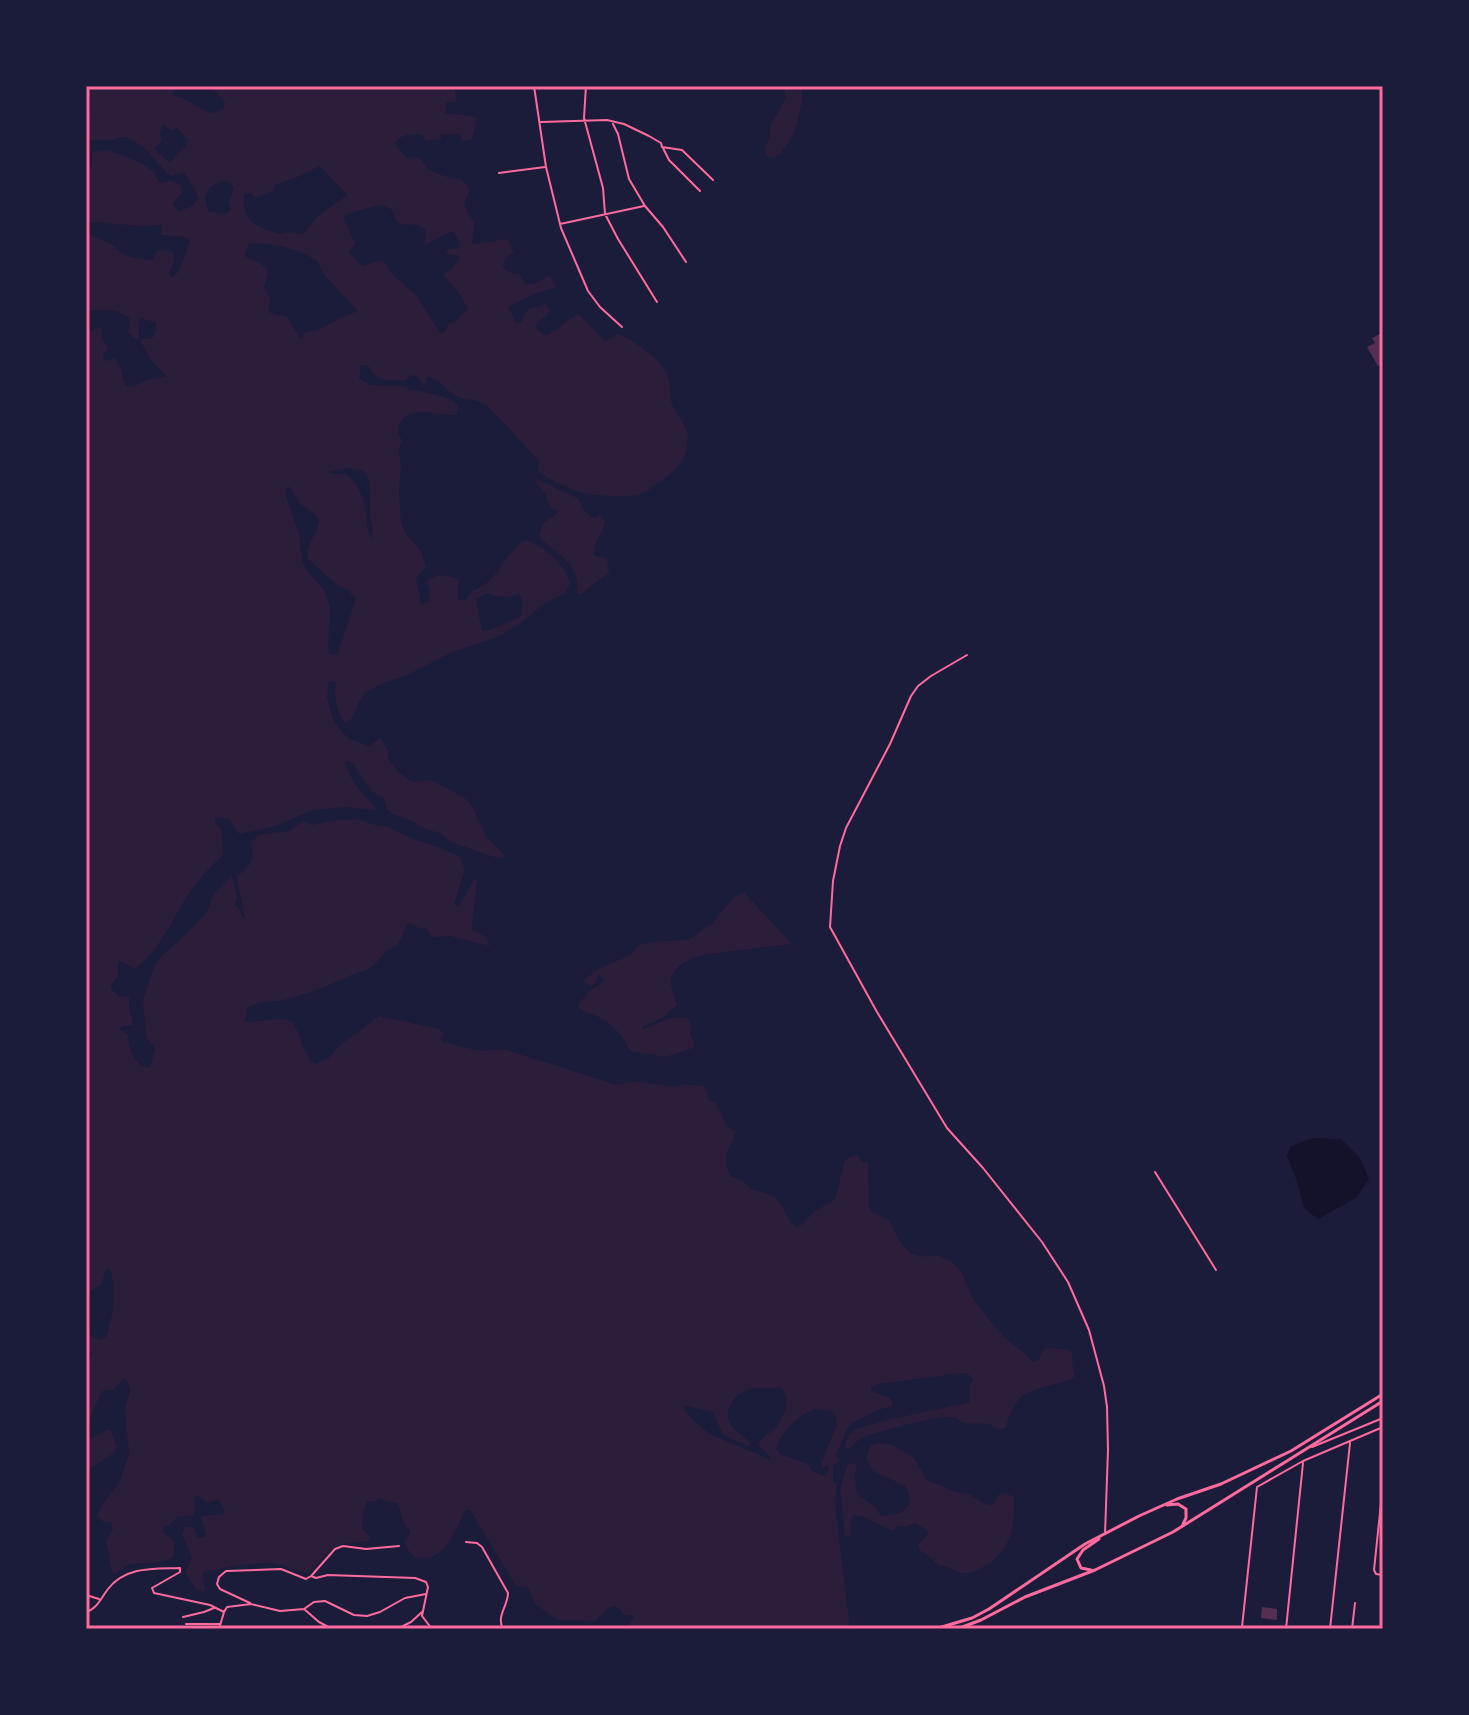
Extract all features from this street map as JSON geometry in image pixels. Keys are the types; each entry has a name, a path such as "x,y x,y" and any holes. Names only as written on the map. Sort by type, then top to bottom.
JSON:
{"highway":[{"path":"935,1629 972,1618 989,1609 1085,1544 1112,1530 1268,1463 1316,1437 1383,1394"},
{"path":"957,1629 1038,1591 1095,1570 1181,1527 1383,1401"},
{"path":"1162,1506 1178,1504 1186,1509 1186,1518 1181,1527"},
{"path":"1095,1570 1081,1568 1077,1562 1078,1555 1112,1530"}],"street":[{"path":"534,86 546,167 560,224 588,291 622,327"},
{"path":"586,86 585,121 603,188 605,214 657,302"},
{"path":"540,122 607,120 624,124 661,143 669,160 700,191"},
{"path":"612,123 618,134 629,179 686,262"},
{"path":"662,147 682,150 713,180"},
{"path":"499,173 546,167"},
{"path":"560,224 645,206"},
{"path":"967,655 924,681 911,696 846,828 833,881 830,927 947,1128 1050,1253 1078,1304 1098,1360 1107,1407 1105,1534"},
{"path":"1155,1172 1216,1270"},
{"path":"1303,1451 1383,1418"},
{"path":"1274,1629 1242,1627 1257,1487 1303,1461 1383,1427"},
{"path":"1330,1629 1350,1441"},
{"path":"1286,1629 1303,1461"},
{"path":"1383,1484 1374,1570 1376,1574 1383,1575"},
{"path":"466,1542 482,1547 508,1593 501,1615 503,1629"},
{"path":"399,1546 366,1549 343,1546 335,1549 306,1579 281,1569 226,1571 217,1584 220,1589 251,1604 280,1611 304,1609 314,1602 325,1601 354,1615 367,1616 405,1598 426,1594"},
{"path":"86,1612 93,1610 110,1585 130,1571 180,1568 180,1572 152,1588 154,1593 210,1605 224,1612"},
{"path":"311,1576 415,1578 426,1582 428,1587 422,1616 432,1629"},
{"path":"86,1595 100,1600"},
{"path":"1352,1629 1355,1603"},
{"path":"186,1624 219,1627 227,1607 251,1604"},
{"path":"183,1617 215,1607"},
{"path":"304,1609 332,1629"},
{"path":"397,1629 423,1611"}],"shaded area":[{"path":"86,86 176,86 174,96 213,113 223,109 225,102 210,86 454,86 457,102 446,102 445,113 477,117 472,139 462,141 460,134 441,135 441,139 425,141 424,136 412,134 395,143 406,157 420,158 429,170 460,179 468,187 464,203 475,222 474,244 507,239 514,252 504,261 505,270 519,273 527,284 534,284 550,275 556,288 536,293 508,307 517,324 528,310 545,304 551,310 535,327 547,335 578,314 605,341 618,334 624,337 647,351 665,371 671,401 687,433 683,460 644,493 609,496 568,488 540,472 539,462 486,405 454,395 431,378 427,377 426,384 412,375 405,381 387,380 375,375 368,365 361,365 359,378 370,385 405,386 410,390 444,397 454,401 458,407 457,414 453,415 413,413 398,426 402,440 399,450 401,523 422,553 426,567 416,578 421,604 428,602 430,592 427,581 438,576 459,580 457,597 466,600 491,579 511,553 526,540 553,557 570,583 563,594 503,634 450,653 371,690 362,697 353,717 346,723 336,705 336,684 329,681 327,698 334,722 349,739 369,746 380,738 389,752 388,759 410,781 431,780 465,798 487,838 504,854 504,858 451,842 439,833 393,814 387,809 383,798 371,791 348,761 345,762 350,776 376,807 374,810 348,807 312,810 276,826 239,834 229,819 215,817 221,829 224,854 194,887 158,945 143,963 134,969 118,962 118,976 111,988 118,996 129,997 132,1025 120,1029 128,1035 136,1061 150,1068 155,1048 146,1037 143,1000 154,966 207,912 213,895 232,876 237,896 235,905 245,919 237,876 251,861 253,852 250,842 261,834 289,831 303,821 312,825 356,819 386,826 460,857 465,870 454,904 460,904 474,880 477,880 472,927 486,937 490,946 450,936 432,937 426,928 409,923 397,945 369,969 303,994 255,1004 246,1010 245,1020 281,1019 291,1022 304,1050 315,1064 329,1058 340,1045 379,1016 439,1029 444,1034 440,1039 444,1043 482,1051 503,1049 617,1085 636,1081 676,1087 685,1084 703,1086 709,1101 716,1102 727,1127 736,1131 726,1156 730,1176 753,1190 775,1197 790,1222 797,1227 835,1199 845,1160 855,1155 868,1163 869,1208 888,1219 908,1251 922,1256 940,1256 955,1265 976,1303 999,1331 1032,1362 1039,1360 1046,1348 1069,1350 1075,1377 1036,1389 1021,1398 1006,1428 969,1424 957,1418 944,1417 871,1434 846,1449 848,1436 856,1429 967,1403 970,1401 969,1388 973,1379 963,1373 871,1387 871,1391 890,1398 892,1406 850,1424 836,1454 840,1462 833,1465 850,1629 626,1629 634,1617 624,1615 614,1606 595,1621 558,1620 536,1605 527,1586 520,1587 514,1583 470,1510 464,1512 443,1549 430,1558 418,1557 410,1553 405,1542 410,1533 398,1503 381,1498 367,1501 363,1514 362,1528 371,1538 335,1547 307,1573 274,1563 236,1566 203,1572 204,1592 197,1590 185,1573 192,1558 182,1534 185,1527 194,1527 197,1537 203,1538 206,1535 201,1518 224,1514 225,1511 218,1500 208,1503 196,1495 193,1515 177,1517 163,1528 163,1532 174,1541 172,1558 163,1562 130,1564 115,1574 112,1572 106,1541 113,1529 111,1522 103,1522 97,1515 119,1484 129,1453 125,1410 130,1391 127,1380 123,1379 113,1390 102,1391 86,1424 86,1364 93,1352 86,1350 86,1334 100,1340 106,1337 114,1297 108,1268 102,1284 86,1294 86,330 101,329 102,339 108,347 103,359 114,358 118,362 126,386 133,387 167,376 154,364 140,341 152,339 156,323 141,318 139,339 135,339 128,332 129,318 116,311 86,310 86,232 133,258 151,260 159,250 172,252 174,259 170,277 178,272 190,240 161,235 162,225 89,222 86,226 86,168 92,166 93,152 108,150 141,163 153,171 160,183 171,181 181,185 182,193 173,203 180,211 192,206 199,198 185,174 169,175 143,147 129,138 86,140 90,96","holes":["163,124 171,130 177,128 188,140 170,162 156,151 162,140","320,166 347,195 317,217 304,234 278,234 251,221 244,204 244,194 251,193 256,198 274,190 274,185","223,181 234,188 229,201 231,210 225,214 208,211 205,197 210,187","381,205 391,209 403,225 414,224 426,231 424,245 454,232 460,245 445,250 448,254 458,255 459,259 444,276 468,309 449,323 445,332 439,331 416,295 392,274 383,260 362,266 349,252 355,243 344,219 354,212","251,243 277,245 301,252 317,261 325,276 358,311 320,329 306,332 301,339 287,317 268,312 270,300 264,287 268,272 246,257","349,468 365,473 370,484 371,539 359,489 346,474 329,472","286,487 290,487 299,503 319,519 308,549 308,559 356,599 340,647 334,655 330,654 328,647 330,606 324,590 302,562 299,534 285,494","486,593 499,597 519,593 523,603 521,616 482,631 476,600","778,1387 787,1400 779,1422 758,1445 771,1460 710,1434 684,1409 686,1406 713,1412 722,1433 748,1446 751,1444 749,1441 730,1423 728,1410 734,1399 745,1391","816,1409 831,1411 836,1416 837,1424 821,1464 823,1467 829,1466 824,1476 812,1471 808,1464 780,1454 776,1449 786,1430"]},
{"path":"784,86 802,86 801,105 792,136 774,158 765,155 765,147 770,137 770,126 786,98"},
{"path":"537,479 579,499 589,515 595,518 600,515 605,520 594,556 607,558 609,573 581,594 576,593 577,583 572,567 539,536 543,523 558,513 550,508 545,493 535,482"},
{"path":"744,892 792,944 703,955 676,969 671,982 677,1005 661,1019 642,1027 671,1018 688,1018 695,1045 693,1048 665,1057 630,1051 611,1025 577,1006 588,992 604,981 599,975 593,985 585,983 584,980 598,969 631,955 642,944 689,940 713,923 732,899"},
{"path":"1313,1138 1341,1139 1360,1158 1369,1179 1356,1198 1318,1219 1304,1208 1287,1156 1291,1146"},
{"path":"108,1429 117,1447 111,1455 86,1471 86,1441"},
{"path":"877,1443 898,1448 914,1458 927,1480 958,1493 969,1494 985,1504 992,1505 1000,1493 1014,1497 1012,1529 999,1555 981,1568 963,1573 939,1566 919,1550 918,1544 928,1533 915,1523 898,1526 892,1531 853,1515 850,1536 845,1536 840,1488 848,1464 857,1463 857,1494 875,1507 881,1516 901,1512 909,1505 905,1486 873,1471 866,1459 870,1446"}],"building":[{"path":"1382,333 1383,363 1378,366 1367,347 1375,343 1372,338"},
{"path":"1262,1607 1277,1609 1277,1620 1261,1618"}]}
